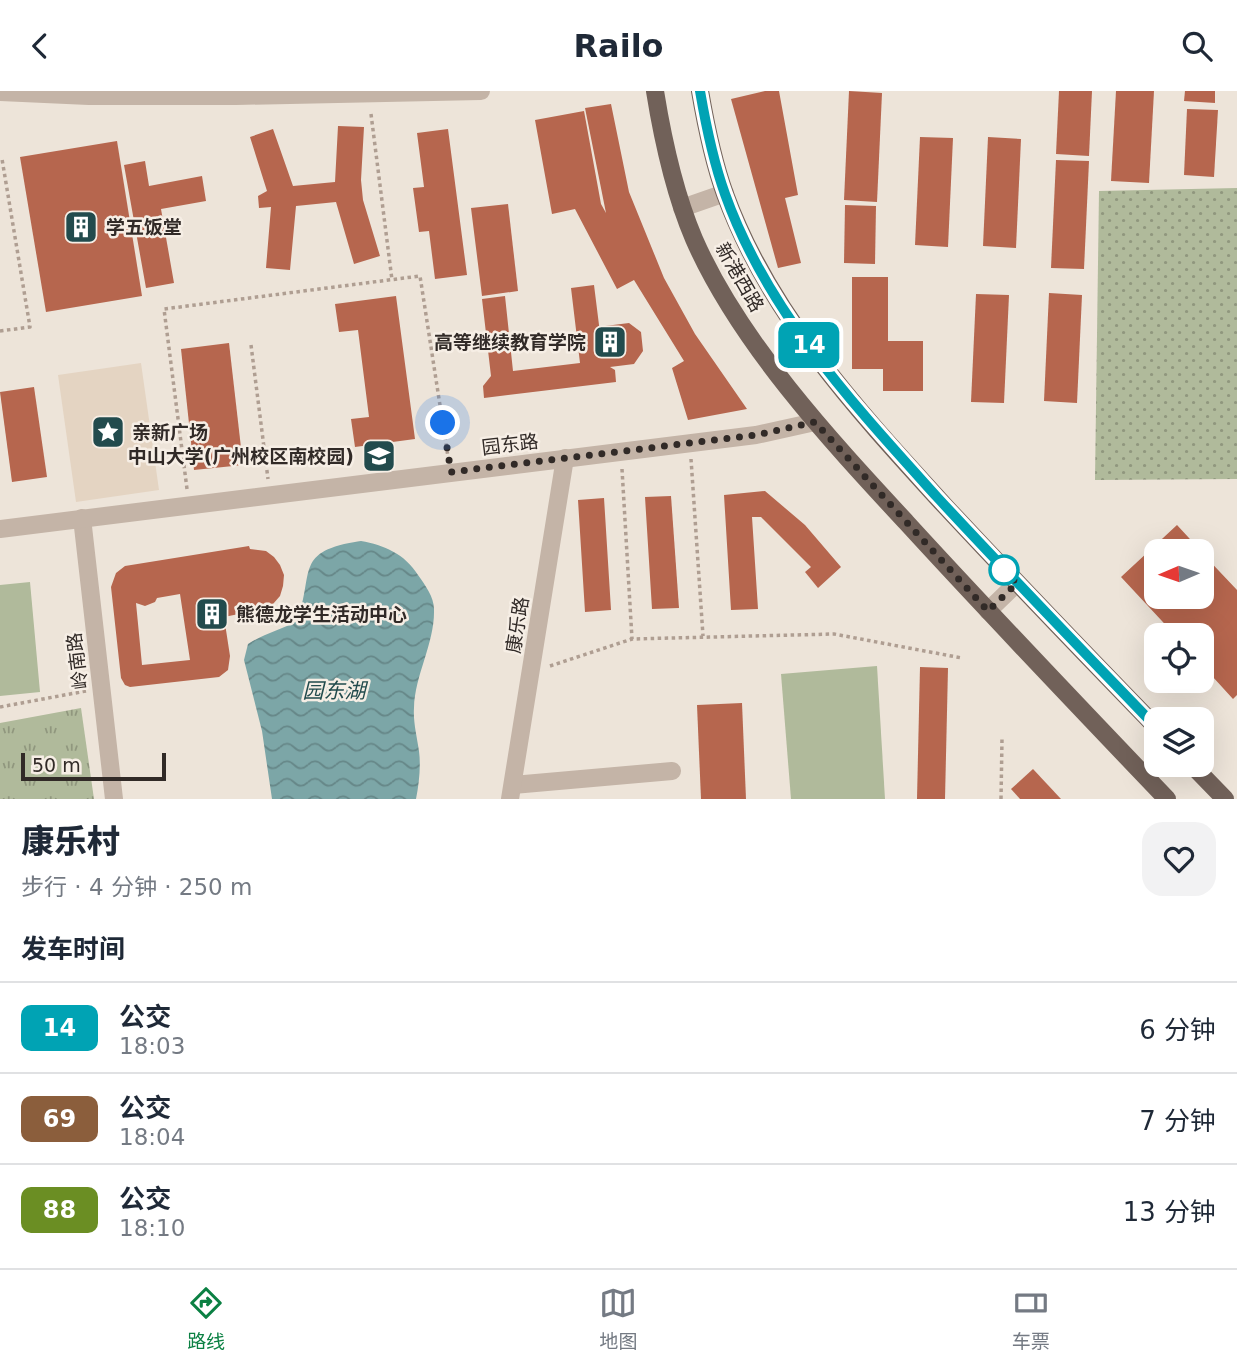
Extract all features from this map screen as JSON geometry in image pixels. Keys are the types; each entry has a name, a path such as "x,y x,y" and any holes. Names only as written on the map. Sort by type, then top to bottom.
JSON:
{"main road":[{"name":"新港西路","path":"655,91 682,208 695,241 737,316 815,422 988,611 1167,799"},
{"name":"新港西路","path":"700,91 725,193 751,253 838,385 1017,583 1144,715"},
{"path":"1204,777 1225,799"}],"street":[{"path":"0,92 89,96 209,96 481,91"},
{"path":"682,208 725,193"},
{"name":"园东路","path":"0,529 756,435 815,422"},
{"name":"康乐路","path":"511,792 565,458"},
{"name":"岭南路","path":"82,518 114,799"},
{"path":"988,611 1017,583"},
{"path":"511,792 672,771"}],"path":[{"path":"370,114 391,280"},
{"path":"0,331 30,327 2,159"},
{"path":"189,505 164,309 421,276 451,472"},
{"path":"251,345 270,495"},
{"path":"690,443 704,637"},
{"path":"621,451 632,639"},
{"path":"531,672 632,639 834,634 962,658"},
{"path":"0,707 101,688"},
{"path":"1001,799 1002,739"}],"green space":[{"path":"1237,188 1237,479 1095,480 1099,191"},
{"path":"30,582 40,692 0,696 0,585"},
{"path":"877,666 885,799 791,799 781,674"},
{"path":"81,708 94,799 0,799 0,723"}],"shaded area":[{"name":"亲新广场","path":"141,363 159,490 76,502 58,375"}],"water":[{"name":"园东湖","path":"361,541 386,548 407,561 426,587 434,605 431,634 415,695 415,724 420,763 416,799 272,799 262,731 244,660 248,644 297,621 310,566 316,558 339,545"}],"building":[{"path":"765,91 779,91 798,195 785,198 801,263 778,268 731,99"},
{"path":"849,91 882,93 877,202 844,200"},
{"path":"1059,91 1092,91 1089,156 1056,154"},
{"path":"1116,91 1154,91 1149,183 1111,181"},
{"path":"1185,91 1215,91 1215,103 1184,101"},
{"path":"611,104 629,192 664,278 695,334 747,409 688,420 672,368 684,361 634,280 617,289 575,209 552,214 535,120 584,111 601,204 606,213 585,108"},
{"path":"1187,109 1218,110 1214,177 1184,175"},
{"path":"338,126 364,127 361,180 363,200 380,256 354,264 336,202 296,206 290,270 266,268 271,207 259,208 258,196 267,191 250,137 273,129 293,186 335,182"},
{"path":"448,129 467,275 435,279 429,231 419,232 413,188 424,187 417,133"},
{"path":"920,137 953,138 948,247 915,245"},
{"path":"988,137 1021,139 1016,248 983,246"},
{"name":"学五饭堂","path":"117,141 142,296 46,312 20,157"},
{"path":"1056,160 1089,161 1084,269 1051,268"},
{"path":"145,161 149,186 202,176 206,201 161,209 174,283 146,288 124,165"},
{"path":"508,204 518,291 482,296 471,208"},
{"path":"845,205 876,206 875,264 844,263"},
{"path":"852,277 888,277 888,341 923,341 923,391 883,391 883,369 852,369"},
{"name":"高等继续教育学院","path":"594,285 600,333 605,326 629,323 641,332 643,351 634,364 610,367 615,370 616,382 484,398 483,386 491,376 482,299 505,296 513,371 580,363 571,288"},
{"path":"1049,293 1082,295 1077,403 1044,401"},
{"path":"976,294 1009,295 1004,403 971,402"},
{"path":"396,296 415,439 355,447 351,419 369,417 358,330 339,332 335,304"},
{"path":"229,343 243,465 194,470 181,349"},
{"path":"34,387 47,477 12,482 0,392"},
{"path":"765,491 805,525 841,567 818,588 805,572 811,567 761,517 752,517 758,609 731,610 724,495"},
{"path":"671,496 679,608 652,609 645,497"},
{"path":"604,498 611,610 585,612 578,500"},
{"path":"1177,525 1190,539 1162,539"},
{"name":"熊德龙学生活动中心","path":"249,546 250,549 266,551 274,557 284,575 283,586 280,596 264,609 224,617 230,656 228,670 219,677 130,687 125,685 121,678 111,587 116,573 125,566","holes":["180,594 190,660 142,665 136,603 145,606 155,602 157,598"]},
{"path":"1144,556 1144,602 1121,577"},
{"path":"1214,566 1237,590 1237,695 1233,699 1214,678 1214,623 1164,623 1151,609 1214,609"},
{"path":"920,667 948,668 945,799 917,799"},
{"path":"742,703 746,799 701,799 697,705"},
{"path":"1033,769 1061,799 1020,799 1011,789"}],"bus line":[{"name":"14","path":"700,91 718,171 736,222 769,284 812,349 866,418 1009,575 1144,715"}],"place":[{"name":"学五饭堂","path":"81,227"},
{"name":"高等继续教育学院","path":"610,342"},
{"name":"亲新广场","path":"108,432"},
{"name":"中山大学(广州校区南校园)","path":"379,456"},
{"name":"熊德龙学生活动中心","path":"212,614"}],"route":[{"path":"443,423 451,472 756,435 815,422 988,611 1017,583 1004,570"}]}
